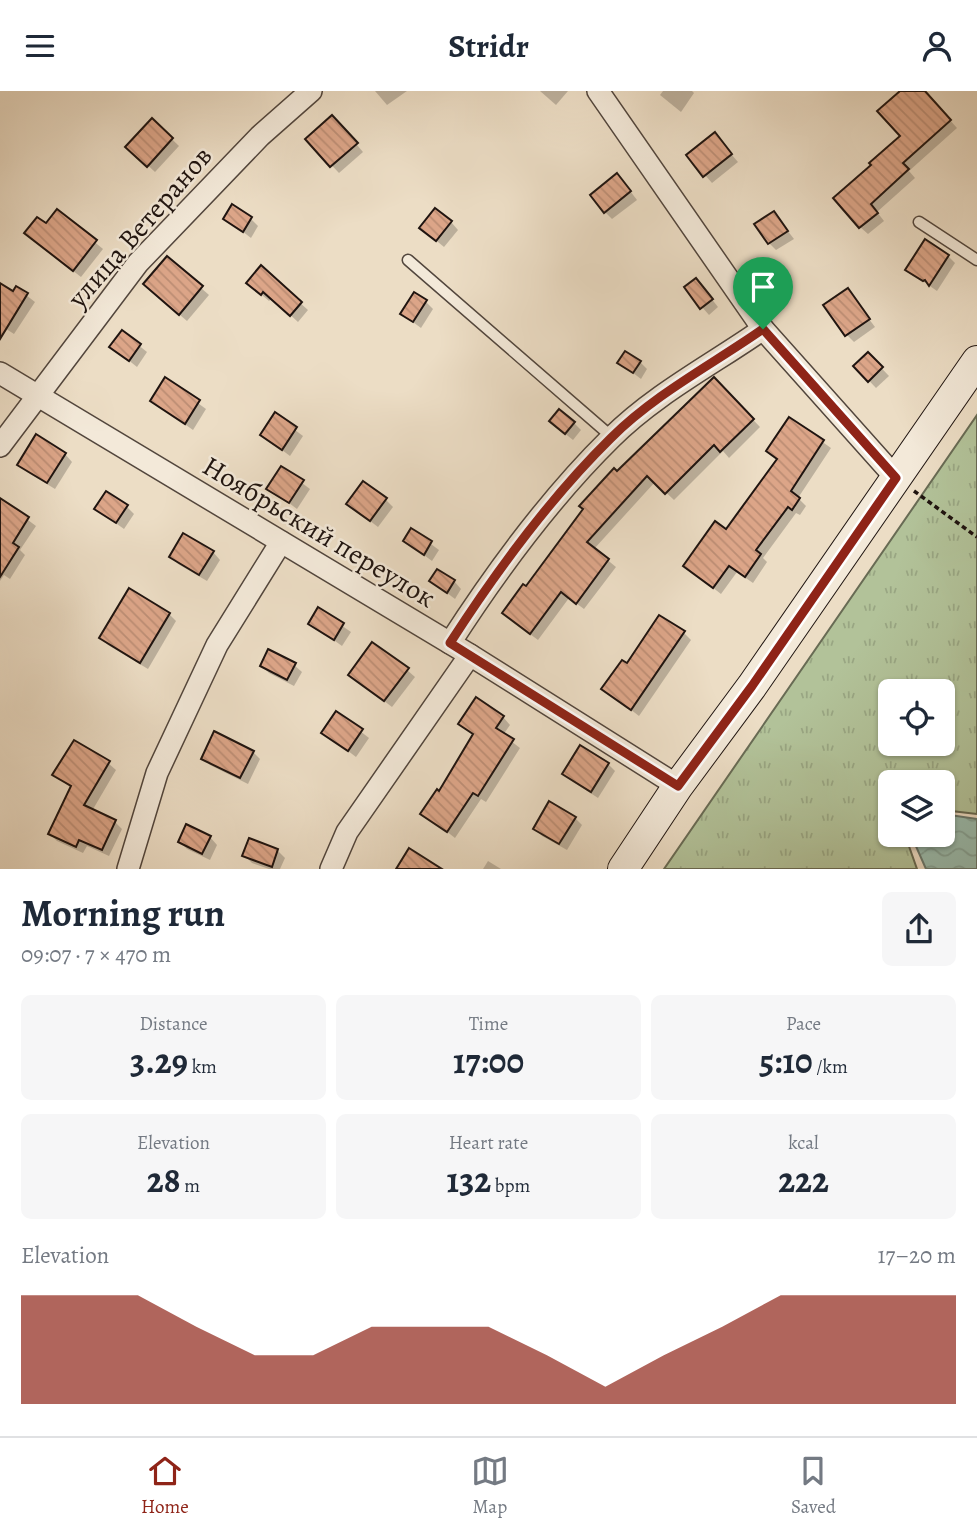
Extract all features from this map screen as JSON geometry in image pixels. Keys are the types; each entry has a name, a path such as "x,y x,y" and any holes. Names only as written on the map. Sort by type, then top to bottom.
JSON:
{"street":[{"name":"улица Ветеранов","path":"0,446 138,263 260,136 311,91"},
{"path":"598,91 763,329 896,478"},
{"path":"450,643 494,575 550,506 612,437 667,393 763,329"},
{"path":"623,869 678,786 752,686 977,361"},
{"name":"Ноябрьский переулок","path":"0,373 470,655 678,786"},
{"path":"128,869 162,762 218,645 281,542"},
{"path":"331,869 347,832 470,655"}],"lane":[{"path":"919,222 977,260"},
{"path":"408,260 612,437"}],"path":[{"path":"896,478 977,537"}],"green space":[{"path":"977,415 977,814 955,811 955,770 878,770 878,847 909,847 917,869 664,869"}],"water":[{"path":"955,816 977,819 977,869 926,869 916,847 955,847"}],"building":[{"path":"900,91 925,91 951,120 903,163 909,169 871,204 878,213 859,228 833,198 900,136 877,111"},
{"path":"332,115 358,143 330,167 305,139"},
{"path":"152,118 173,138 147,167 125,147"},
{"path":"715,132 732,154 703,177 686,155"},
{"path":"617,173 631,191 604,213 590,195"},
{"path":"232,204 252,217 243,232 223,219"},
{"path":"435,208 452,221 436,241 419,228"},
{"path":"57,209 97,240 73,271 24,233 37,217 46,223"},
{"path":"774,211 788,231 768,244 754,224"},
{"path":"925,239 949,255 929,286 925,280 905,270"},
{"path":"167,256 203,286 179,315 143,284"},
{"path":"261,265 302,302 290,316 263,292 261,295 246,283"},
{"path":"696,278 713,299 700,309 684,287"},
{"path":"0,283 13,291 16,286 28,293 0,339"},
{"path":"848,288 870,319 845,336 823,305"},
{"path":"414,292 427,300 413,322 400,314"},
{"path":"122,330 141,344 129,361 109,347"},
{"path":"625,351 641,361 633,373 617,363"},
{"path":"868,352 883,367 868,382 853,366"},
{"path":"165,377 200,400 185,424 150,401"},
{"path":"714,377 754,419 720,452 714,445 665,494 647,476 587,542 609,559 576,604 561,592 530,634 502,613 523,584 526,586 583,509 579,506 614,468 617,471"},
{"path":"559,409 575,422 565,434 549,421"},
{"path":"275,412 297,427 282,450 260,435"},
{"path":"789,417 824,440 791,491 800,498 792,510 788,507 756,550 761,554 745,577 729,566 713,588 683,566 715,521 726,529 777,459 766,451"},
{"path":"36,434 66,453 47,483 17,465"},
{"path":"281,466 304,480 289,503 266,489"},
{"path":"363,481 387,498 370,521 346,504"},
{"path":"106,491 128,505 116,523 94,509"},
{"path":"0,498 29,517 13,543 19,547 0,577"},
{"path":"411,528 432,541 424,555 403,541"},
{"path":"183,533 214,551 199,575 169,557"},
{"path":"437,569 455,580 447,593 429,581"},
{"path":"129,588 170,613 140,663 99,638"},
{"path":"318,607 344,623 334,640 308,624"},
{"path":"659,615 685,631 631,710 601,689 622,660 627,663"},
{"path":"372,642 409,668 384,701 348,675"},
{"path":"268,649 296,663 287,680 260,666"},
{"path":"476,697 504,716 496,728 514,739 478,796 473,793 447,832 420,814 437,789 439,791 473,734 458,724"},
{"path":"336,711 363,729 348,751 321,733"},
{"path":"214,731 254,751 240,778 201,759"},
{"path":"74,740 110,761 84,805 116,820 102,850 79,840 76,847 48,834 71,786 52,775"},
{"path":"580,745 609,763 591,792 562,774"},
{"path":"549,801 576,817 559,844 533,829"},
{"path":"186,824 211,836 202,854 178,842"},
{"path":"249,838 278,849 272,867 242,856"},
{"path":"409,848 442,869 396,869"}],"route":[{"path":"763,329 896,478 752,686 678,786 450,643 494,575 550,506 612,437 667,393 763,329"}]}
